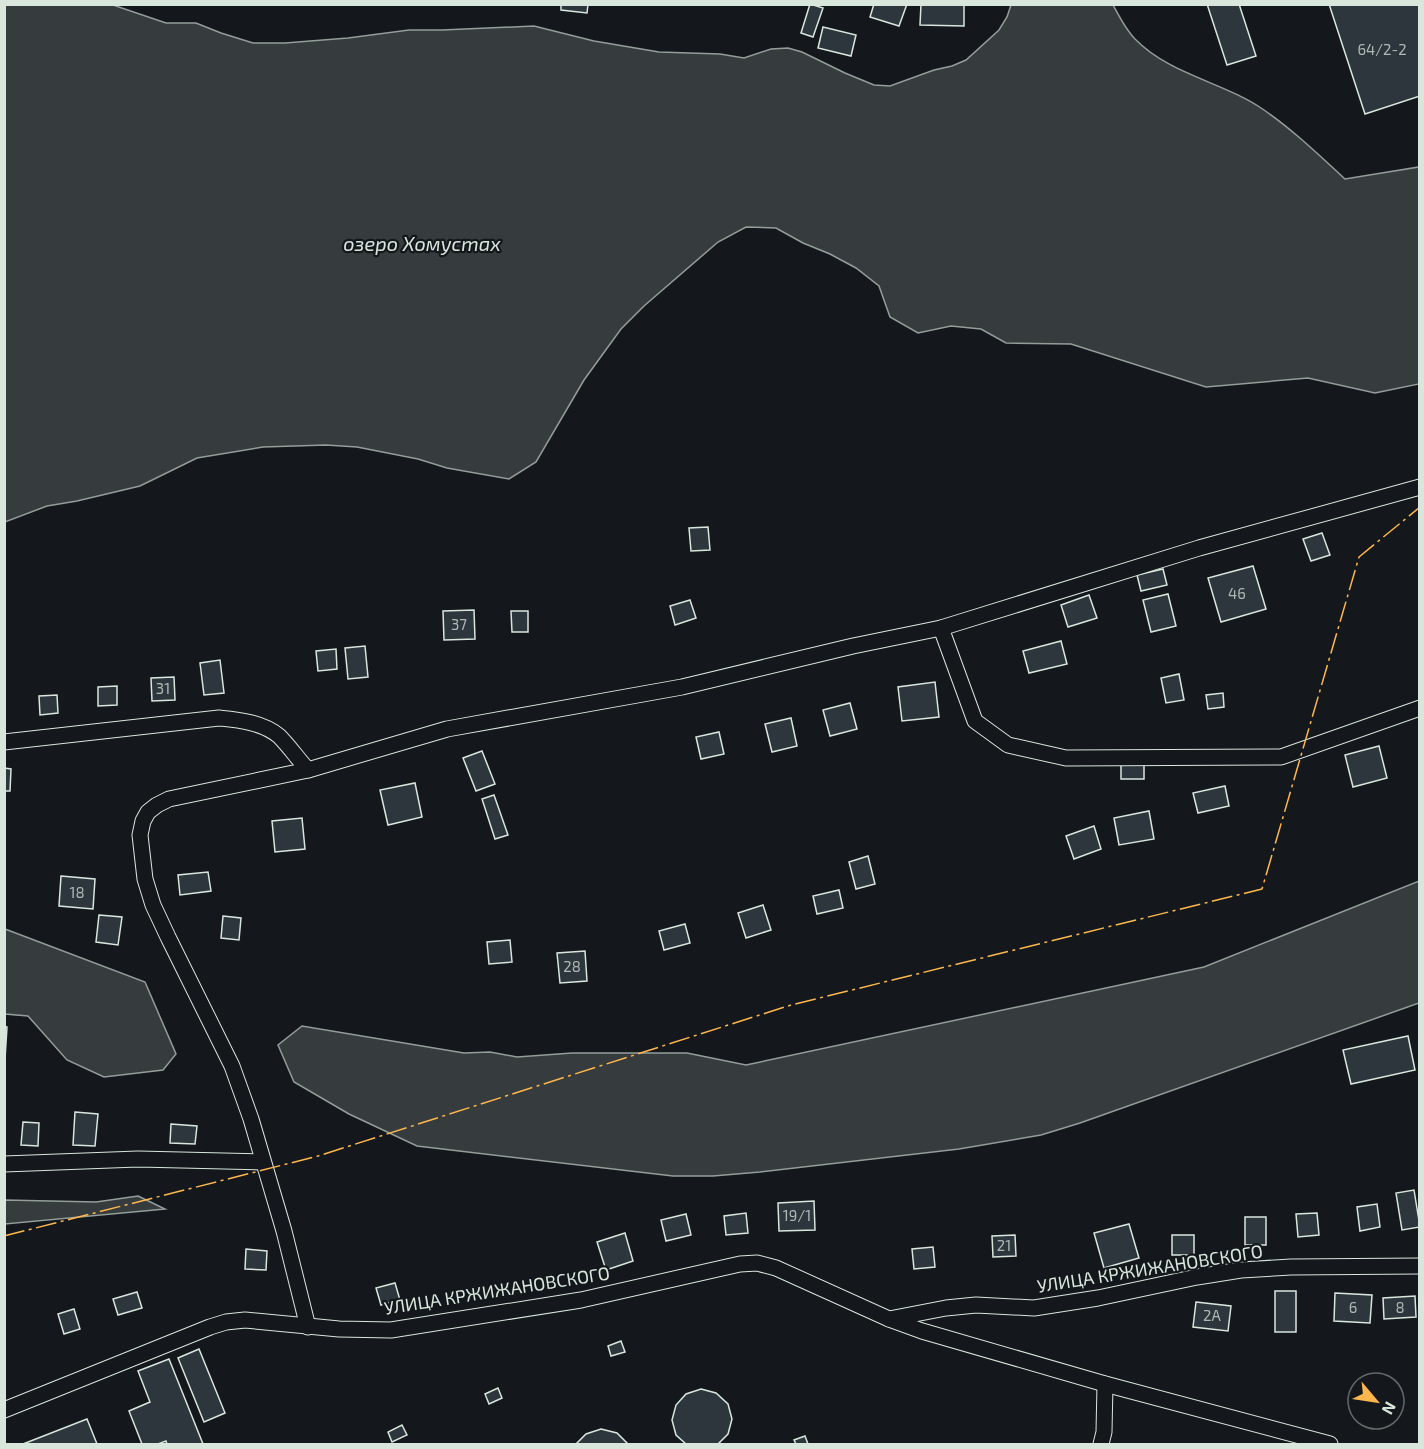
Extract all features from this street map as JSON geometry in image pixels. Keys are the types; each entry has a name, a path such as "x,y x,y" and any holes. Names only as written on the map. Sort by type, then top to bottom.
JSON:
{"street":[{"path":"308,1327 284,1231 251,1119 232,1066 153,905 145,879 140,835 148,812 169,799 308,770 447,729 682,687 853,646 941,628 1199,548 1419,487"},
{"path":"941,628 975,721 1008,745 1066,758 1281,757 1419,708"},
{"path":"4,742 219,718 245,721 262,726 278,736 308,770"},
{"path":"4,1164 138,1159 263,1162"},
{"name":"УЛИЦА КРЖИЖАНОВСКОГО","path":"4,1410 226,1322 252,1321 339,1329 392,1330 581,1300 740,1264 757,1263 795,1275 889,1319 932,1334 1105,1384 1330,1444"},
{"name":"УЛИЦА КРЖИЖАНОВСКОГО","path":"889,1319 946,1308 976,1305 1034,1308 1241,1270 1291,1267 1419,1266"},
{"path":"1101,1444 1104,1432 1105,1384"}],"water":[{"name":"озеро Хомустах","path":"5,4 113,5 166,23 196,23 253,43 348,38 409,30 534,26 594,41 659,52 720,54 744,58 771,49 788,48 802,52 874,85 890,86 966,60 999,30 1011,5 1113,5 1135,39 1149,51 1181,70 1232,92 1264,110 1296,134 1345,179 1419,167 1419,384 1375,393 1308,378 1206,387 1071,344 1006,343 981,329 951,326 918,333 890,317 879,286 856,268 776,228 746,227 718,242 621,329 584,380 536,462 509,479 447,468 418,459 357,447 326,445 263,447 197,458 140,486 47,506 5,522"},
{"path":"1419,881 1419,1003 1080,1123 1041,1135 959,1149 760,1172 713,1176 673,1176 417,1146 349,1114 294,1082 278,1045 302,1026 464,1053 490,1052 517,1057 572,1053 687,1053 746,1065 1204,967"},
{"path":"5,929 145,982 176,1054 163,1070 104,1077 67,1060 28,1016 5,1014"},
{"path":"138,1196 165,1209 5,1224 5,1200 96,1202"}],"building":[{"path":"561,4 588,4 587,13 561,10"},
{"path":"810,4 823,8 813,37 801,33"},
{"path":"874,4 907,4 899,26 870,17"},
{"path":"921,4 964,4 964,26 920,25"},
{"path":"1207,4 1239,4 1256,56 1227,65"},
{"path":"1329,4 1420,4 1420,96 1365,114"},
{"path":"823,27 856,35 851,56 818,48"},
{"path":"708,527 710,550 691,551 689,528"},
{"path":"1322,533 1330,555 1311,561 1303,539"},
{"path":"1253,566 1266,609 1221,622 1208,578"},
{"path":"1163,569 1167,585 1141,591 1137,575"},
{"path":"1168,594 1176,626 1151,632 1143,600"},
{"path":"1089,595 1097,618 1068,627 1061,605"},
{"path":"690,600 696,618 675,625 670,606"},
{"path":"474,610 475,639 444,640 443,611"},
{"path":"511,611 528,611 528,632 512,632"},
{"path":"1061,641 1067,664 1029,673 1023,651"},
{"path":"365,646 368,677 348,679 345,648"},
{"path":"336,649 337,669 318,671 316,651"},
{"path":"220,660 224,693 204,695 200,663"},
{"path":"1179,674 1184,700 1166,703 1161,678"},
{"path":"174,677 175,700 152,701 151,678"},
{"path":"935,682 939,717 902,721 898,687"},
{"path":"117,686 117,705 98,706 98,687"},
{"path":"1223,693 1224,707 1208,709 1206,695"},
{"path":"57,695 58,713 40,715 39,696"},
{"path":"850,703 857,729 830,736 823,710"},
{"path":"791,718 797,746 772,752 765,724"},
{"path":"719,732 724,754 701,759 696,737"},
{"path":"1379,746 1387,778 1353,787 1345,755"},
{"path":"482,751 495,784 476,791 463,758"},
{"path":"1121,765 1144,765 1144,779 1121,779"},
{"path":"4,768 11,769 10,791 4,791"},
{"path":"415,783 422,817 388,825 380,790"},
{"path":"1225,786 1229,806 1198,813 1193,793"},
{"path":"494,795 508,835 495,839 482,799"},
{"path":"1149,811 1154,839 1119,845 1114,818"},
{"path":"302,818 305,849 275,852 272,821"},
{"path":"1094,826 1101,849 1074,859 1066,836"},
{"path":"868,856 875,884 856,889 849,862"},
{"path":"208,872 211,891 180,895 178,875"},
{"path":"61,876 95,879 93,909 59,906"},
{"path":"839,890 843,908 817,914 813,896"},
{"path":"763,905 771,930 746,938 738,913"},
{"path":"99,915 122,917 118,945 96,942"},
{"path":"223,916 241,918 239,940 221,938"},
{"path":"685,924 690,943 664,950 659,931"},
{"path":"510,940 512,962 489,964 487,942"},
{"path":"585,951 587,981 560,983 557,953"},
{"path":"4,1026 7,1027 5,1059 4,1059"},
{"path":"1408,1036 1415,1070 1351,1084 1343,1050"},
{"path":"75,1112 98,1114 95,1146 73,1145"},
{"path":"23,1122 39,1123 38,1146 21,1145"},
{"path":"171,1124 197,1126 195,1144 170,1143"},
{"path":"1414,1190 1420,1227 1402,1230 1396,1193"},
{"path":"814,1201 815,1230 779,1231 778,1203"},
{"path":"1377,1204 1380,1227 1360,1231 1357,1207"},
{"path":"746,1213 748,1233 726,1235 724,1216"},
{"path":"1317,1213 1319,1235 1298,1237 1296,1214"},
{"path":"686,1214 691,1235 666,1241 661,1220"},
{"path":"1245,1217 1266,1217 1266,1245 1245,1245"},
{"path":"1129,1224 1139,1258 1104,1268 1094,1233"},
{"path":"625,1233 633,1261 606,1270 597,1242"},
{"path":"1015,1235 1016,1256 993,1257 992,1236"},
{"path":"1172,1235 1194,1235 1194,1255 1172,1255"},
{"path":"933,1247 935,1267 914,1269 912,1249"},
{"path":"246,1249 267,1251 266,1270 245,1269"},
{"path":"395,1283 400,1300 381,1305 376,1288"},
{"path":"1275,1291 1296,1291 1296,1332 1275,1332"},
{"path":"137,1292 142,1308 118,1315 113,1299"},
{"path":"1335,1293 1372,1295 1370,1323 1334,1321"},
{"path":"1415,1296 1416,1317 1384,1319 1383,1298"},
{"path":"1196,1302 1231,1306 1228,1331 1193,1327"},
{"path":"74,1309 80,1329 64,1334 58,1314"},
{"path":"621,1341 625,1352 611,1356 608,1346"},
{"path":"199,1349 225,1413 204,1422 178,1358"},
{"path":"169,1359 203,1444 167,1444 166,1441 158,1444 142,1444 129,1411 150,1402 138,1371"},
{"path":"498,1388 502,1398 489,1404 485,1394"},
{"path":"701,1389 716,1393 728,1404 732,1419 728,1434 718,1444 686,1444 676,1435 672,1420 676,1405 686,1394"},
{"path":"87,1419 97,1444 23,1444"},
{"path":"402,1425 407,1435 392,1442 388,1432"},
{"path":"601,1429 617,1433 628,1444 576,1444 586,1434"},
{"path":"805,1436 808,1444 796,1444 794,1440"}],"power":[{"path":"4,1236 318,1156 791,1005 1262,889 1359,557 1420,507"}]}
